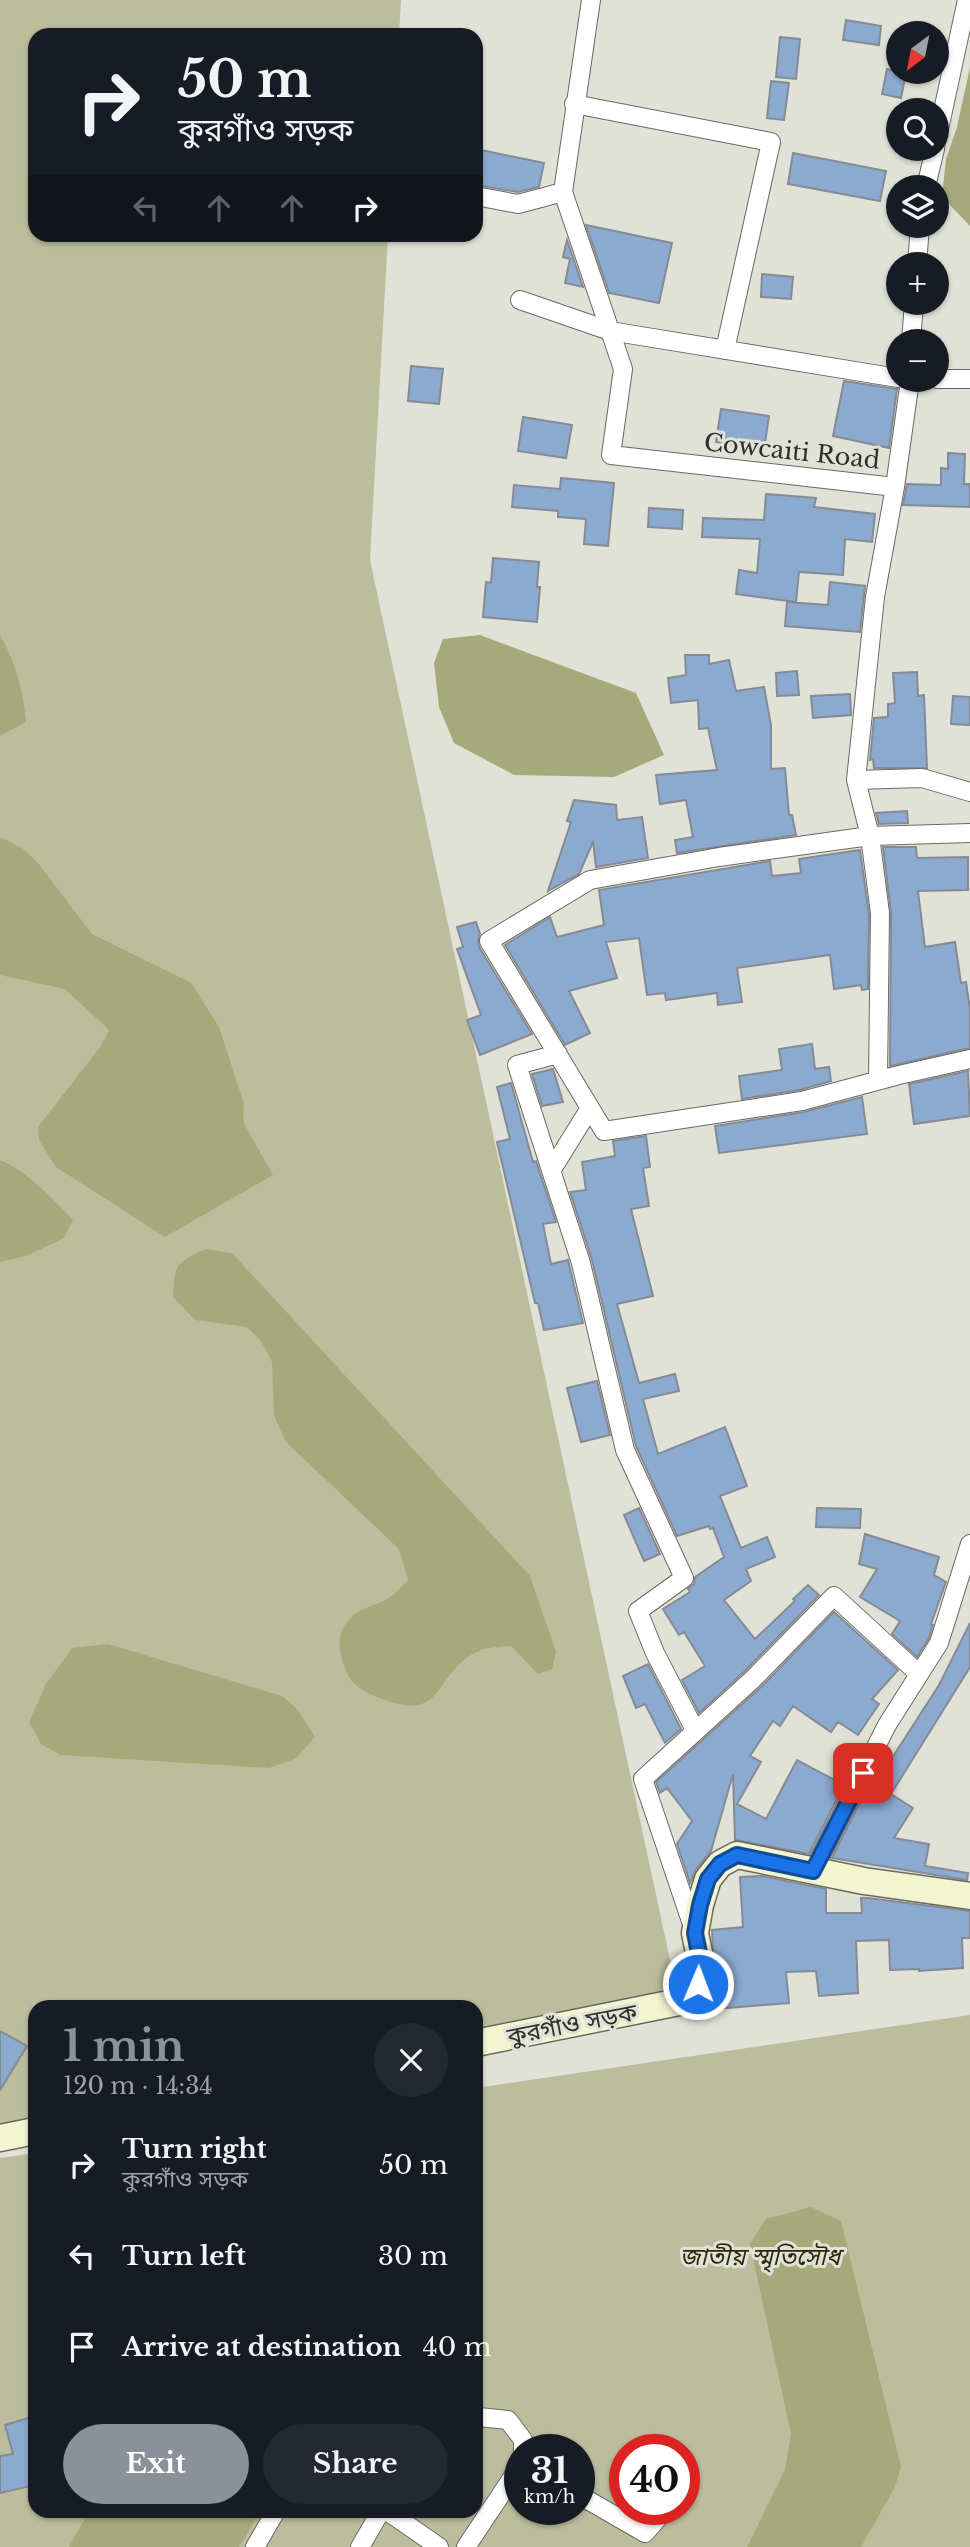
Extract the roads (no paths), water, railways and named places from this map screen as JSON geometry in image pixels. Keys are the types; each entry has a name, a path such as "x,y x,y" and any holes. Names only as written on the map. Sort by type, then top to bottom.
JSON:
{"street":[{"path":"483,197 518,204 563,192 591,0"},
{"path":"946,98 967,0"},
{"path":"574,104 771,142 725,350"},
{"name":"Cowcaiti Road","path":"563,192 622,369 611,456 895,487 874,597 856,780 870,836 880,913 878,1080"},
{"path":"520,300 610,331 886,376"},
{"path":"949,380 970,379"},
{"path":"895,487 908,392"},
{"path":"856,780 922,778 970,792"},
{"path":"970,833 870,836 719,857 590,880 488,941 604,1131 802,1101 970,1059"},
{"path":"558,1054 517,1065 581,1263 625,1450 684,1578 638,1611 655,1653 695,1730"},
{"path":"551,1171 590,1108"},
{"path":"813,1871 887,1725 939,1643 970,1544"},
{"path":"695,1933 643,1779 753,1679 834,1596 919,1674"},
{"name":"কুরগাঁও সড়ক","path":"483,2042 679,2002 698,1984 699,1953 695,1933 708,1879 720,1864 737,1855 864,1881 970,1896"},
{"path":"0,2138 28,2132"},
{"path":"483,2417 508,2420 518,2434"},
{"path":"466,2547 504,2490"},
{"path":"255,2547 272,2518"},
{"path":"360,2547 377,2518"},
{"path":"407,2518 439,2547"},
{"path":"631,2525 645,2533 652,2525"}],"park label":[{"name":"জাতীয় স্মৃতিসৌধ","path":"760,2256"}]}
